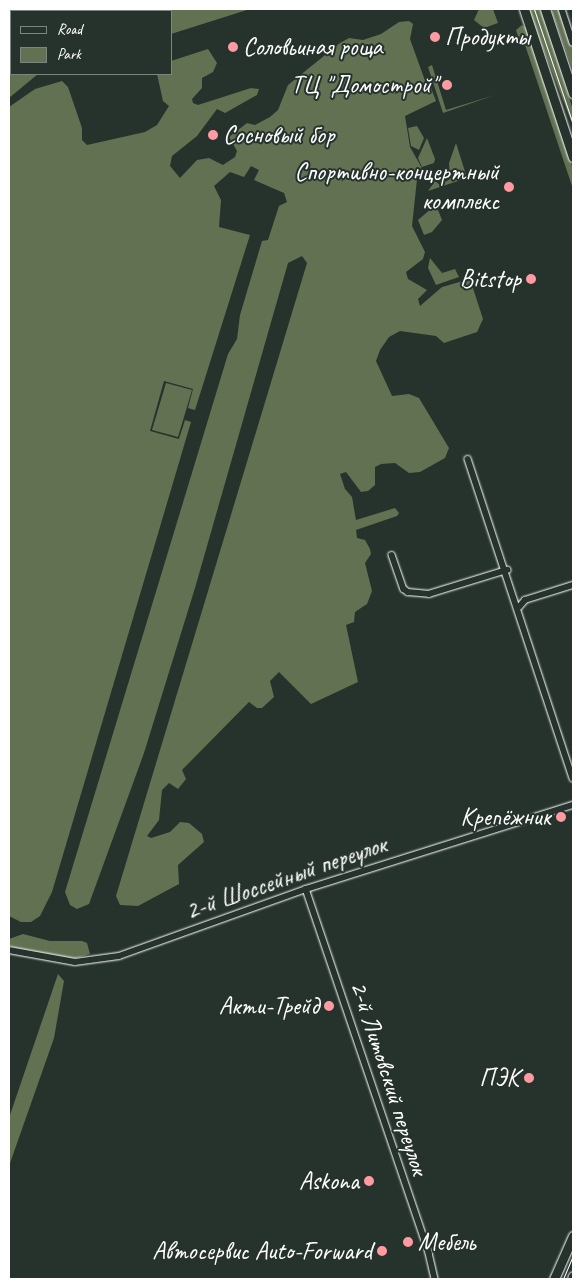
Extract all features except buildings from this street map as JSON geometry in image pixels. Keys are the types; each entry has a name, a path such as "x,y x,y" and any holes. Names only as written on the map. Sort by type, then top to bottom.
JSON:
{"main road":[{"path":"524,9 569,132 573,157"},
{"path":"546,9 573,93"},
{"path":"554,1279 573,1236"}],"street":[{"path":"562,9 573,42"},
{"path":"468,459 519,608 573,778"},
{"path":"392,555 404,589 408,592 428,594 506,570"},
{"path":"519,608 525,600 573,585"},
{"name":"2-й Шоссейный переулок","path":"9,950 75,962 118,956 306,889 573,805"},
{"name":"2-й Литовский переулок","path":"306,889 429,1253 434,1279"}],"green space":[{"path":"9,9 250,9 172,34 172,10 10,10 10,75 37,75 9,98"},
{"path":"479,9 493,9 498,23 484,28 474,20"},
{"path":"528,9 542,9 573,110 573,126"},
{"path":"553,9 560,9 573,46 573,71 552,12"},
{"path":"409,21 413,24 410,39 428,89 431,88 436,101 405,116 410,147 423,170 417,179 412,226 425,252 423,259 406,272 408,279 427,290 418,299 420,306 442,287 470,279 483,319 477,332 444,343 436,336 400,331 389,337 380,350 376,361 392,396 409,394 419,398 449,448 445,458 420,472 409,473 395,463 381,464 375,467 375,485 368,491 361,492 346,472 340,474 345,489 352,497 356,520 395,508 399,513 397,516 356,530 357,538 365,540 370,549 371,554 365,563 372,591 367,604 355,612 354,622 346,625 358,682 311,704 279,672 270,681 274,697 262,708 257,708 249,702 182,770 186,779 178,789 169,783 162,790 159,820 147,836 151,838 170,832 180,822 189,823 202,834 204,842 178,865 179,884 138,906 120,905 116,896 307,263 302,256 288,263 195,588 144,753 89,904 77,909 70,905 65,892 228,354 237,339 240,315 262,241 268,240 279,206 287,202 284,193 254,180 259,170 251,166 244,177 230,172 214,186 221,200 219,227 250,235 195,410 188,408 193,389 164,381 150,431 179,439 185,420 191,422 52,892 40,916 31,922 21,922 9,916 9,107 35,89 62,81 68,87 82,128 82,140 87,145 145,132 157,125 169,106 163,101 157,75 172,75 172,61 208,49 217,63 213,72 202,78 202,88 192,99 193,103 198,105 251,88 259,89 257,95 225,113 217,109 197,136 172,156 170,166 180,178 197,160 209,158 223,165 235,157 237,151 229,137 247,123 255,125 270,117 278,110 288,85 340,43 349,38 363,40 381,34 399,22"},
{"path":"522,25 526,28 573,169 573,189 524,42 520,43 516,30"},
{"path":"432,65 446,110 495,95 443,113 428,67"},
{"path":"417,126 424,138 419,150 411,146 408,128"},
{"path":"427,138 435,159 434,163 422,167 418,158"},
{"path":"456,143 467,178 428,191 435,181 440,185 450,179 449,163"},
{"path":"432,208 438,210 442,220 432,232 424,235 418,220"},
{"path":"430,258 442,273 455,269 459,277 436,285 428,268"},
{"path":"166,383 192,390 178,437 152,430"},
{"path":"23,934 50,941 82,941 87,943 90,954 77,958 56,958 9,946 9,939"},
{"path":"58,974 64,981 54,1038 9,1166 9,1118"}],"tram line":[{"path":"534,9 573,124"},
{"path":"563,1279 573,1255"}],"place":[{"name":"Продукты","path":"435,37"},
{"name":"Соловьиная роща","path":"233,47"},
{"name":"ТЦ \"Домострой\"","path":"447,85"},
{"name":"Сосновый бор","path":"213,135"},
{"name":"Спортивно-концертный комплекс","path":"509,187"},
{"name":"Bitstop","path":"531,279"},
{"name":"Крепёжник","path":"561,817"},
{"name":"Акти-Трейд","path":"329,1006"},
{"name":"ПЭК","path":"529,1078"},
{"name":"Askona","path":"369,1181"},
{"name":"Мебель","path":"408,1242"},
{"name":"Автосервис Auto-Forward","path":"382,1251"}]}
